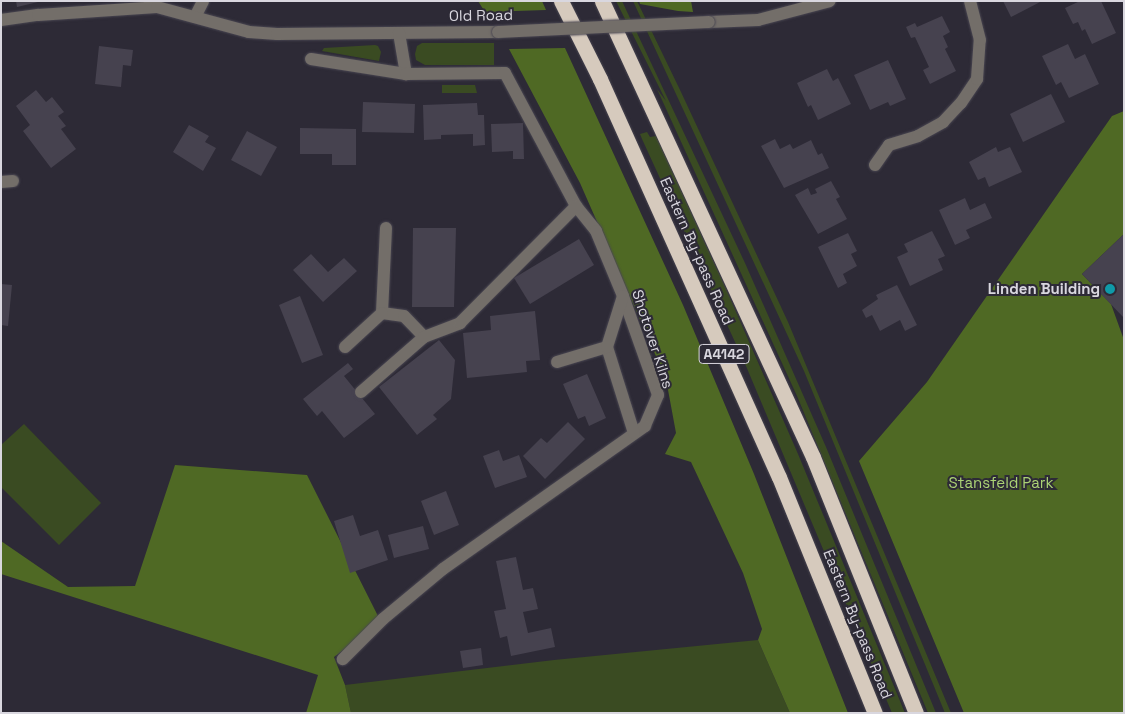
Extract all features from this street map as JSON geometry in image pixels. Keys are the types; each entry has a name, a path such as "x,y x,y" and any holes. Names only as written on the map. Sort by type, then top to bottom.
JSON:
{"highway":[{"name":"Eastern By-pass Road","path":"561,1 600,79 779,477 875,713"},
{"name":"Eastern By-pass Road","path":"602,1 813,457 916,713"}],"street":[{"path":"195,17 203,1"},
{"name":"Old Road","path":"1,20 155,4 249,32 277,34 498,32 758,20 830,1"},
{"path":"874,165 889,145 918,136 943,122 961,103 977,79 980,40 970,1"},
{"path":"311,59 406,74 399,33"},
{"name":"Shotover Kilns","path":"343,659 383,619 443,569 645,426 658,395 623,296 596,231 576,206 505,72 406,74"},
{"path":"361,392 424,337 460,323 576,206"},
{"path":"345,347 382,313 386,228"},
{"path":"623,296 606,347 634,433"},
{"path":"382,313 404,316 424,337"},
{"path":"557,362 606,347"}],"green space":[{"path":"478,1 542,1 546,10 485,12"},
{"path":"616,1 622,1 745,263 826,447 936,713 928,713 797,396 657,89 666,101"},
{"path":"633,1 637,1 681,92 788,322 951,713 945,713 804,371"},
{"path":"639,1 691,1 693,12 640,4"},
{"path":"422,43 494,43 494,65 425,65 416,60 415,54 417,46"},
{"path":"378,46 381,52 379,61 322,51 324,48"},
{"path":"565,48 683,305 754,474 848,713 790,713 758,640 762,629 743,573 691,462 665,454 676,433 666,379 580,183 509,49"},
{"path":"442,85 475,85 477,93 442,93"},
{"name":"Stansfeld Park","path":"1124,111 1124,234 1082,274 1111,304 1124,340 1124,713 964,713 859,461 927,382 1112,116"},
{"path":"647,132 650,137 656,136 726,289 798,454 905,713 892,713 746,366 642,139 640,134"},
{"path":"24,424 101,503 59,545 1,487 1,445"},
{"path":"175,465 307,475 381,622 334,657 345,685 351,713 306,713 318,675 1,574 1,541 68,587 135,586"},
{"path":"758,640 790,713 351,713 345,685 554,660"}],"building":[{"path":"16,1 38,1 38,2 17,7"},
{"path":"1003,1 1042,1 1011,17"},
{"path":"1080,1 1101,1 1116,33 1092,44 1085,29 1082,31 1078,22 1073,24 1065,8"},
{"path":"942,16 950,32 943,36 948,47 945,49 956,71 930,84 923,70 929,67 915,37 911,38 906,27 915,23 917,27"},
{"path":"1068,44 1075,59 1085,54 1099,84 1069,98 1061,82 1056,85 1042,56"},
{"path":"99,46 133,50 131,66 123,65 121,87 95,84"},
{"path":"888,60 906,99 890,106 888,102 870,110 854,75"},
{"path":"827,69 833,81 838,78 851,104 818,120 811,105 808,107 797,83"},
{"path":"36,90 46,102 52,97 64,112 58,116 66,126 61,129 76,149 51,168 23,131 30,125 16,106"},
{"path":"1051,94 1065,122 1023,142 1010,114"},
{"path":"363,102 415,104 414,133 362,132"},
{"path":"477,103 478,115 484,115 485,145 473,146 473,134 441,135 441,139 424,140 423,105"},
{"path":"523,123 524,159 513,159 513,151 492,152 491,124"},
{"path":"189,125 209,136 205,142 216,148 203,171 173,152"},
{"path":"300,128 356,129 356,165 332,165 332,154 300,154"},
{"path":"247,131 277,147 261,176 231,160"},
{"path":"775,139 780,149 790,144 793,149 811,140 818,155 822,153 829,168 784,188 761,146"},
{"path":"996,147 998,152 1010,147 1022,172 989,187 985,177 978,180 969,162"},
{"path":"831,181 840,197 836,199 847,219 818,234 795,195 808,188 811,195 817,193 815,189"},
{"path":"965,198 970,210 985,203 992,218 966,230 970,238 955,245 939,210"},
{"path":"413,228 456,228 454,307 412,307"},
{"path":"932,231 945,256 938,259 943,270 910,286 897,257 908,252 904,244"},
{"path":"848,233 857,251 851,254 857,266 843,274 847,283 838,288 818,247"},
{"name":"Linden Building","path":"1124,234 1124,318 1082,274"},
{"path":"579,239 594,265 530,304 514,278"},
{"path":"311,254 328,272 344,258 357,271 323,302 293,270"},
{"path":"1,284 12,285 8,326 1,325"},
{"path":"897,285 917,325 905,331 900,320 880,331 872,315 866,318 862,310 878,299 876,295"},
{"path":"300,296 323,355 302,363 279,305"},
{"path":"535,311 540,360 526,361 527,372 467,378 463,333 491,330 490,316"},
{"path":"439,340 455,360 451,399 433,415 437,419 417,435 379,387"},
{"path":"348,363 353,369 344,376 375,414 344,438 322,411 317,416 303,399"},
{"path":"587,374 606,418 589,426 585,416 578,419 563,384"},
{"path":"568,422 585,439 545,479 523,456 541,438 547,443"},
{"path":"499,450 503,461 519,455 527,477 495,488 483,456"},
{"path":"446,491 459,525 434,535 421,501"},
{"path":"353,515 360,536 378,530 388,560 350,573 334,521"},
{"path":"423,526 429,549 394,558 388,535"},
{"path":"516,557 523,590 533,588 538,609 523,612 528,633 551,628 555,647 511,656 507,636 500,638 494,611 506,609 496,561"},
{"path":"481,648 483,665 463,668 460,651"}],"place":[{"name":"Linden Building","path":"1110,289"}]}
